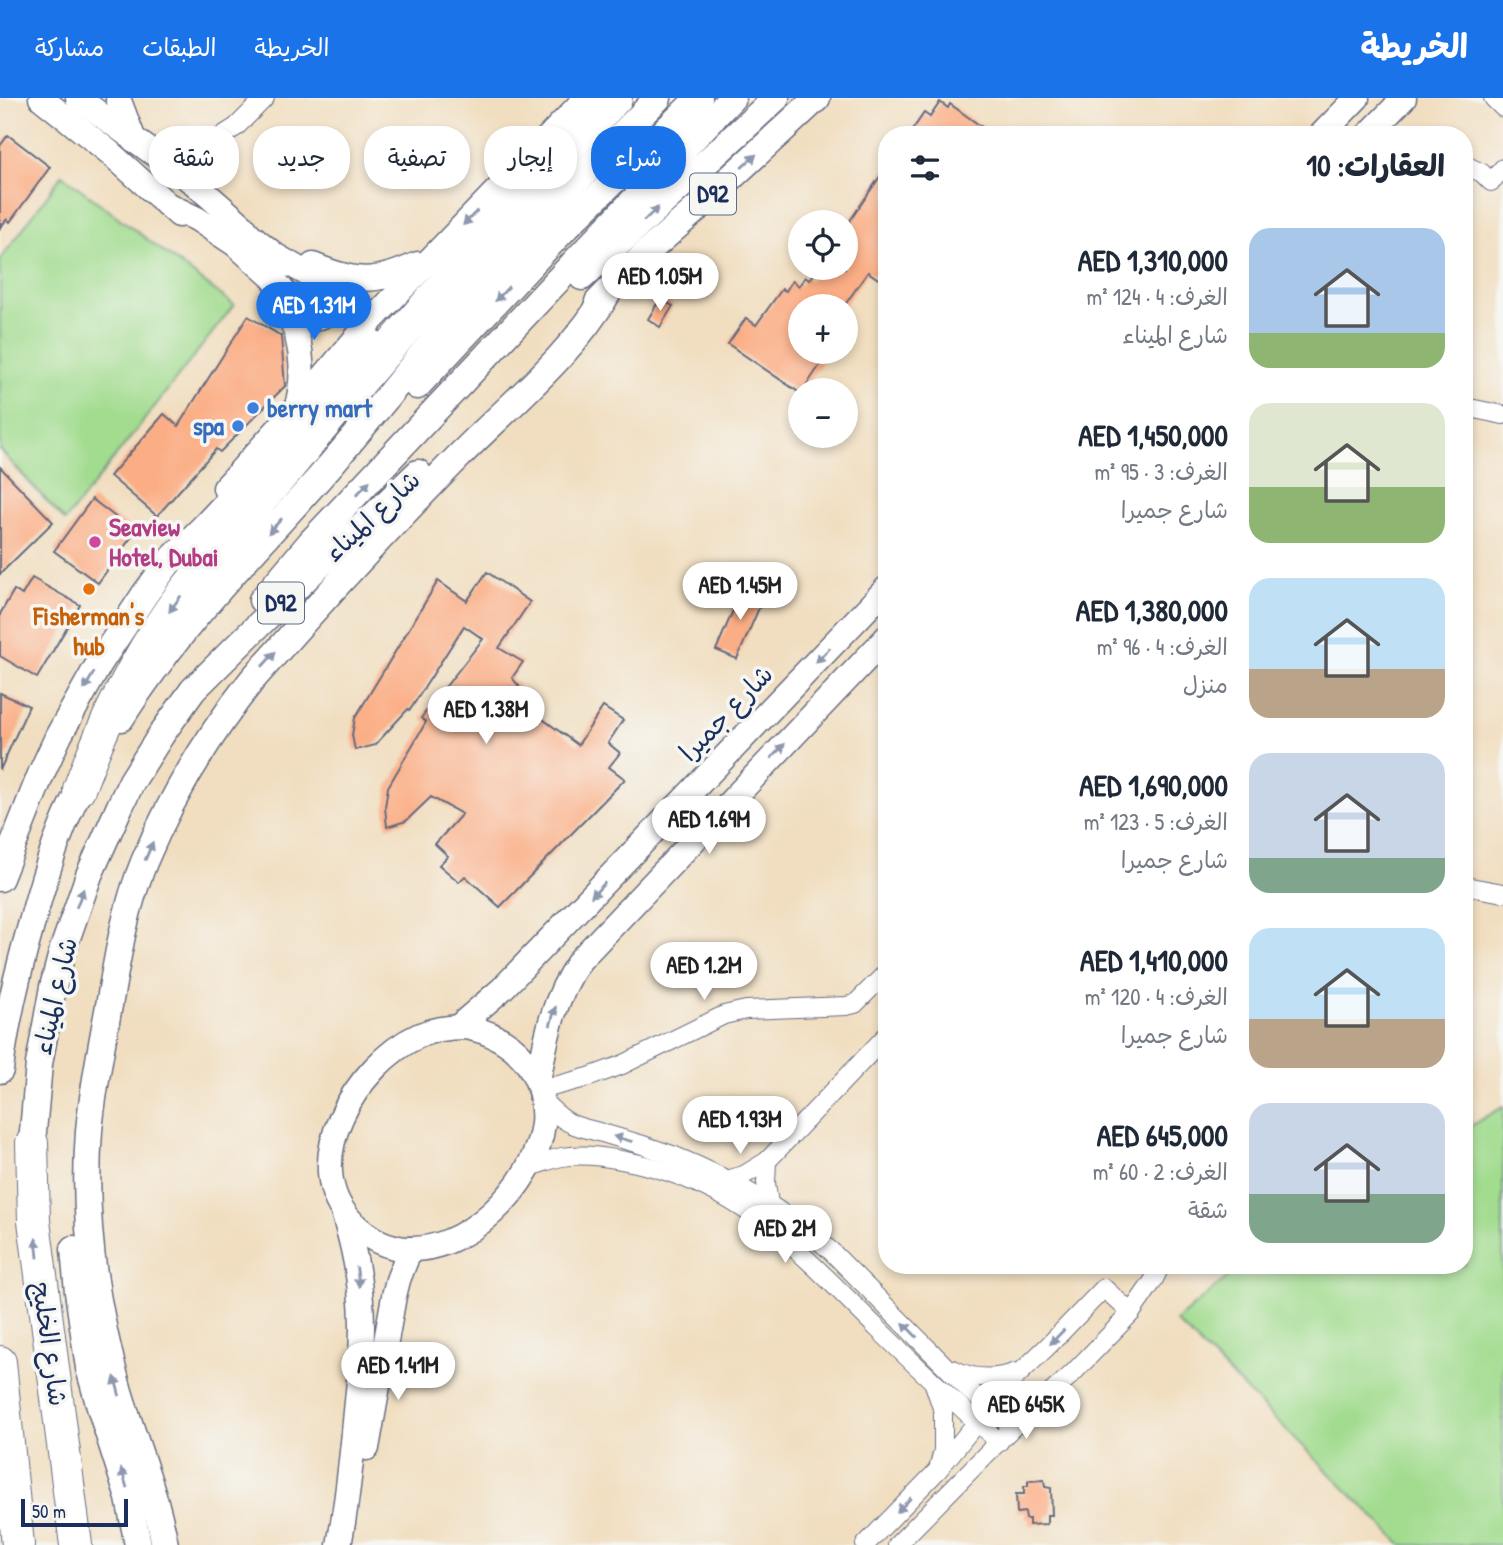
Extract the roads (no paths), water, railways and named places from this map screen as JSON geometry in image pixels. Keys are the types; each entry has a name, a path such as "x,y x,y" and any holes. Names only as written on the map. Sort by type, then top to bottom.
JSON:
{"highway":[{"path":"79,789 119,696 170,611 437,272 539,179 616,98"},
{"name":"شارع الخليج","path":"32,1143 34,1221 76,1545"},
{"name":"شارع الخليج","path":"0,1362 18,1545"}],"main road":[{"name":"شارع الميناء","path":"0,1070 9,1012 28,936 65,820 79,789 152,672 215,592 321,476 497,266 658,98"},
{"path":"321,476 391,412 566,227 699,98"},
{"path":"594,254 732,98"},
{"path":"193,690 258,604 311,542 495,348 594,254 776,98"},
{"name":"شارع الميناء","path":"32,1143 45,1026 75,911 132,781 193,690 312,572 662,239 817,98"},
{"path":"0,878 41,774 64,726 100,662 168,563 379,339 410,310 437,272"},
{"path":"165,1545 145,1467 111,1363 97,1297 89,1219 88,1162 92,1101 120,941 144,864 168,811 213,734 245,688 400,517 565,352 589,323 609,291"},
{"path":"127,916 106,967 85,1048 76,1117 72,1187 78,1292 89,1367 130,1498 138,1545"}],"street":[{"path":"41,98 109,152 166,204 262,279 287,310 300,344 301,376 297,408"},
{"path":"78,98 149,151"},
{"path":"118,98 135,140"},
{"path":"237,126 265,98"},
{"path":"168,563 214,500 369,323 437,272 586,98"},
{"path":"1330,126 1357,98"},
{"path":"1377,126 1404,98"},
{"path":"1493,98 1503,108"},
{"path":"109,152 141,163 149,169"},
{"path":"1473,169 1482,173 1491,182 1503,168"},
{"path":"166,204 197,219 235,244 272,277 303,316 314,319 325,315 333,301 333,295 327,285 276,256 201,189"},
{"path":"242,225 312,264 350,278 385,277 404,271 437,272"},
{"path":"1473,409 1503,415"},
{"name":"شارع جميرا","path":"458,1027 502,989 878,597"},
{"path":"343,1211 367,1235 388,1245 410,1249 445,1243 471,1229 508,1196 534,1155 541,1132 540,1091 551,1020 563,988 580,960 878,646"},
{"path":"1473,887 1503,893"},
{"path":"855,1004 878,981"},
{"path":"540,1091 606,1072 724,1014 746,1010 846,1006 878,998"},
{"path":"338,1545 351,1461 362,1326 355,1256 343,1211 332,1187 330,1163 333,1140 350,1100 376,1067 405,1043 431,1031 458,1027 485,1032 511,1046 526,1062 540,1091 556,1114 572,1124 677,1157 727,1180 769,1204 831,1251 944,1365 1013,1427"},
{"path":"727,1180 744,1175 767,1161 878,1044"},
{"path":"526,1168 561,1157 594,1156 647,1166 721,1195 755,1216 787,1241 934,1384 999,1441"},
{"path":"767,1161 769,1204"},
{"path":"351,1545 394,1296 410,1249"},
{"path":"897,1545 1013,1427 1072,1374 1131,1313 1156,1274"},
{"path":"865,1545 938,1470 998,1394 1104,1288 1131,1313"},
{"path":"944,1365 972,1377 1005,1377 1021,1371"},
{"path":"934,1384 944,1421 943,1450 938,1470"}],"place":[{"name":"berry mart","path":"253,408"},
{"name":"spa","path":"238,426"},
{"name":"Seaview Hotel, Dubai","path":"95,542"},
{"name":"Fisherman's hub","path":"89,589"}]}
